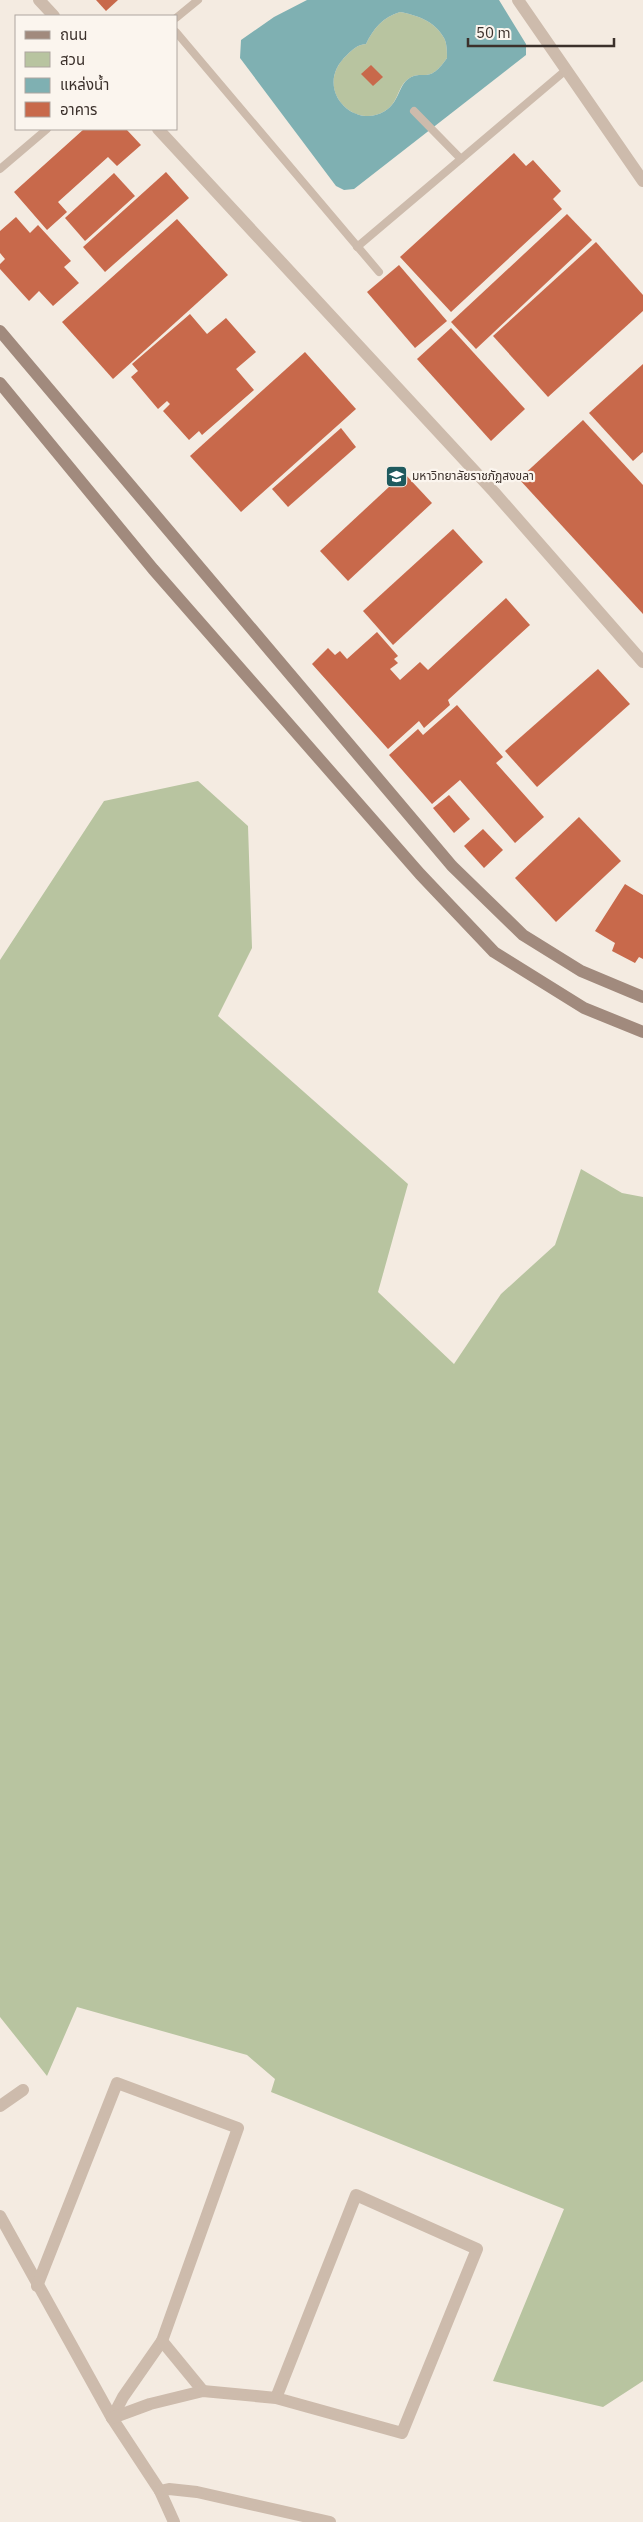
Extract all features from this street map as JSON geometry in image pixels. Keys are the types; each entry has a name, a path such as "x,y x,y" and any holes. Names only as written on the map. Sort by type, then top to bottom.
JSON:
{"main road":[{"path":"0,330 452,866 523,935 581,971 643,997"},
{"path":"0,384 166,584 420,874 494,952 584,1008 643,1032"}],"street":[{"path":"39,0 53,15"},
{"path":"518,0 643,181"},
{"path":"159,130 494,492 643,662"},
{"path":"37,2286 117,2083 238,2128 162,2341 112,2418"},
{"path":"0,2106 22,2090"},
{"path":"112,2418 150,2404 203,2391 276,2398 402,2433 477,2249 356,2195 276,2398"},
{"path":"0,2216 37,2286 112,2418 160,2491 174,2522"},
{"path":"162,2341 203,2391"},
{"path":"160,2491 169,2489 196,2492 330,2522"}],"lane":[{"path":"178,16 198,0"},
{"path":"178,34 379,272"},
{"path":"357,247 566,70"},
{"path":"414,111 461,159"},
{"path":"0,169 46,130"}],"green space":[{"path":"400,12 419,17 436,27 445,40 447,58 435,72 417,75 407,80 393,103 385,111 373,116 361,115 350,111 335,92 334,80 337,67 353,49 366,44 375,29 384,20"},
{"path":"198,781 248,826 252,948 218,1016 408,1184 378,1292 454,1364 501,1294 555,1245 581,1169 622,1193 643,1197 643,2381 603,2407 493,2381 564,2209 271,2092 275,2079 247,2055 77,2007 47,2076 0,2017 0,960 104,801"}],"water":[{"path":"307,0 499,0 526,44 526,55 354,189 344,190 336,186 240,58 241,40 274,17","holes":["400,12 419,17 436,27 446,42 447,58 435,72 417,75 407,80 396,99 385,111 373,116 361,115 350,111 335,92 334,80 337,67 353,49 366,44 372,33 384,20"]}],"building":[{"path":"96,0 118,0 106,11"},
{"path":"371,65 383,77 373,86 361,74"},
{"path":"83,130 127,130 141,145 117,166 108,157 58,202 67,212 47,230 14,192"},
{"path":"514,153 526,166 533,160 561,191 553,199 562,209 451,312 400,257"},
{"path":"166,172 189,198 105,272 83,247"},
{"path":"114,173 135,196 85,241 65,218"},
{"path":"567,214 592,240 476,349 451,322"},
{"path":"16,217 30,233 38,225 71,261 64,267 79,283 53,306 39,291 29,301 0,269 0,264 5,259 0,253 0,231"},
{"path":"177,219 228,275 113,379 62,322"},
{"path":"596,242 643,295 643,311 548,397 493,336"},
{"path":"399,265 447,321 415,348 367,292"},
{"path":"190,314 207,334 226,318 256,352 236,369 254,390 202,435 199,431 189,440 163,411 170,404 167,401 158,409 131,377 138,371 132,364"},
{"path":"451,328 525,409 491,441 417,359"},
{"path":"305,352 356,409 241,512 190,456"},
{"path":"643,364 643,452 633,461 589,413"},
{"path":"583,420 643,485 643,614 519,479"},
{"path":"341,428 356,447 288,507 272,489"},
{"path":"404,473 432,503 348,581 320,551"},
{"path":"453,529 483,562 393,645 363,611"},
{"path":"506,598 530,625 448,700 450,705 424,728 419,721 388,749 312,664 328,648 335,655 340,651 347,659 377,632 398,656 394,659 398,663 390,669 400,680 420,662 428,670"},
{"path":"598,669 630,704 537,787 505,751"},
{"path":"457,705 503,757 496,763 544,817 515,843 460,780 432,804 389,755 418,729 423,735"},
{"path":"449,795 470,819 454,833 433,808"},
{"path":"579,817 621,861 556,922 515,878"},
{"path":"483,829 503,850 484,868 464,846"},
{"path":"625,884 643,895 643,959 639,957 635,963 612,951 615,943 595,931"}],"place":[{"name":"มหาวิทยาลัยราชภัฏสงขลา","path":"396,476"}]}
